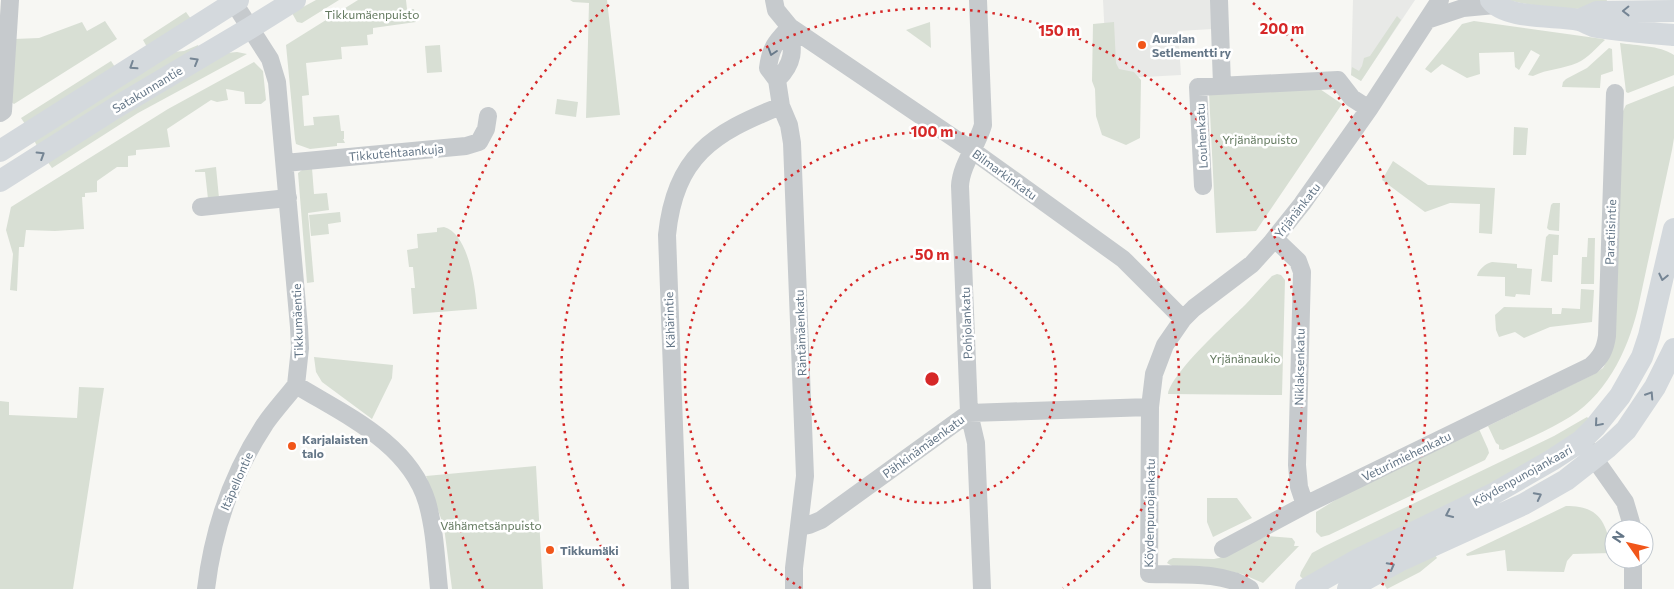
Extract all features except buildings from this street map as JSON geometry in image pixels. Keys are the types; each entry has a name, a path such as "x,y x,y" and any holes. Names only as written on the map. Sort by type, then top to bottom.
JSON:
{"main road":[{"name":"Satakunnantie","path":"0,181 114,108 294,0"},
{"name":"Satakunnantie","path":"0,151 236,1"},
{"path":"1493,3 1516,12 1579,20 1595,27 1674,35"},
{"path":"1579,20 1597,12 1674,11"},
{"name":"Köydenpunojankaari","path":"1348,589 1399,562 1546,492 1566,480 1588,449 1595,427 1620,396 1642,357 1649,336 1674,229"},
{"name":"Köydenpunojankaari","path":"1306,589 1364,556 1493,494 1567,451 1588,449 1626,430 1655,387 1674,349"}],"street":[{"path":"0,113 3,111 10,0"},
{"path":"774,0 776,10 790,27"},
{"name":"Pohjolankatu","path":"978,0 983,118 980,137 962,175 960,186 969,413 976,443 982,589"},
{"path":"1219,0 1222,86 1338,80 1352,98 1368,109"},
{"name":"Yrjänänkatu","path":"1150,407 1154,374 1164,346 1183,319 1252,264 1275,238 1322,177 1440,0"},
{"name":"Tikkumäentie","path":"236,1 250,28 270,59 274,70 285,163 300,348 296,385"},
{"path":"1427,20 1463,8 1493,3"},
{"name":"Räntämäenkatu","path":"790,27 775,43 768,68 777,80 781,106 789,126 792,143 805,476 794,568 794,589"},
{"name":"Bilmarkinkatu","path":"790,27 973,151 1123,259 1183,319"},
{"name":"Louhenkatu","path":"1203,186 1198,86 1222,86"},
{"name":"Paratiisintie","path":"1591,366 1600,358 1605,348 1607,336 1615,93"},
{"name":"Kähärintie","path":"680,589 667,235 668,216 681,180 700,152 710,142 733,126 781,106"},
{"name":"Tikkutehtaankuja","path":"285,163 466,146 479,142 486,129 488,116"},
{"path":"201,206 288,198"},
{"name":"Niklaksenkatu","path":"1275,238 1298,261 1302,272 1297,465 1299,487 1305,505"},
{"name":"Veturimiehenkatu","path":"1223,549 1305,505 1591,366"},
{"path":"296,385 360,423 381,438 410,471 419,484 428,507 439,589"},
{"name":"Itäpellontie","path":"206,589 214,539 235,479 246,456 266,423 296,385"},
{"name":"Pähkinämäenkatu","path":"799,527 822,520 969,413 1150,407"},
{"name":"Köydenpunojankatu","path":"1150,407 1147,582 1223,578 1237,582 1250,589"},
{"path":"1588,449 1625,502 1630,519"},
{"path":"1633,569 1633,589"}],"shaded area":[{"path":"1103,0 1212,0 1213,29 1178,31 1181,75 1107,79"},
{"path":"1353,0 1415,0 1361,81 1351,75"}],"green space":[{"path":"316,0 339,0 302,23 297,22 292,13"},
{"name":"Tikkumäenpuisto","path":"358,0 406,0 407,9 414,9 416,22 373,28 373,34 367,35 368,45 341,47 342,59 306,63 309,95 302,96 304,126 314,125 313,117 339,115 341,131 344,131 343,139 345,143 337,143 337,146 310,149 296,144 286,45"},
{"path":"570,0 607,0 620,115 586,118 589,3 573,2"},
{"path":"1508,0 1607,0 1606,3 1597,7 1572,9 1544,7"},
{"path":"186,12 191,19 147,47 143,40"},
{"path":"1397,16 1401,20 1361,81 1351,75 1352,67 1359,71 1364,58 1370,56"},
{"path":"105,21 117,39 14,104 11,102 14,39 39,38 82,22 87,31"},
{"path":"1474,21 1605,40 1588,56 1577,63 1533,76 1528,75 1540,55 1531,50 1519,70 1515,67 1514,52 1479,53 1480,74 1467,78 1442,64 1431,73 1425,69 1462,24"},
{"path":"930,22 931,48 906,30"},
{"path":"1114,22 1116,63 1119,69 1134,72 1141,80 1140,138 1126,145 1102,135 1096,116 1095,89 1092,81 1093,24"},
{"path":"1620,43 1662,49 1674,55 1674,75 1628,93 1626,92"},
{"path":"198,45 199,48 37,146 34,140 172,52 184,51"},
{"path":"440,45 442,72 427,73 425,46"},
{"path":"1609,48 1612,49 1613,71 1601,75 1600,88 1562,87 1566,79 1587,68"},
{"path":"227,53 247,54 138,113 52,168 47,161"},
{"path":"111,61 115,67 25,124 21,118"},
{"path":"254,62 263,71 266,100 261,104 245,104 244,92 226,89 228,100 217,102 211,100 167,129 170,147 136,150 136,155 128,156 128,167 117,167 97,181 97,192 85,193 85,197 82,197 84,229 26,230 24,247 19,247 17,291 10,290 13,254 6,230 11,207 168,109"},
{"path":"1674,86 1674,138 1672,150 1638,308 1621,357 1602,387 1578,411 1556,425 1503,450 1499,449 1499,445 1496,443 1488,426 1594,374 1603,368 1610,355 1616,298 1623,111 1626,105"},
{"name":"Yrjänänpuisto","path":"1317,87 1342,104 1256,231 1216,233 1209,93"},
{"path":"557,99 578,102 576,117 555,114"},
{"path":"1514,127 1528,128 1526,155 1513,155"},
{"path":"1393,161 1428,185 1495,188 1492,234 1479,233 1480,204 1450,203 1425,212 1382,180"},
{"path":"216,167 219,198 208,199 205,172 195,172 195,170"},
{"path":"312,168 314,194 327,193 329,210 308,213 314,282 307,283 298,173"},
{"path":"1553,203 1560,203 1559,231 1547,228"},
{"path":"340,212 341,222 328,224 329,234 311,236 309,215"},
{"path":"444,227 453,232 465,250 475,287 477,309 413,314 411,288 415,288 413,267 409,267 407,250 418,248 417,234 437,232 437,228"},
{"path":"1549,234 1559,235 1558,255 1553,255 1552,282 1541,281 1546,237"},
{"path":"1588,238 1595,238 1594,284 1581,284 1582,257 1587,257"},
{"path":"1492,262 1517,264 1517,268 1532,269 1530,295 1516,294 1515,297 1505,296 1505,277 1477,276 1483,267"},
{"name":"Yrjänänaukio","path":"1281,275 1285,280 1282,395 1168,394 1179,373 1272,276"},
{"path":"1581,289 1594,290 1592,322 1550,327 1524,338 1515,332 1499,337 1496,330 1495,315 1504,307 1552,308 1552,314 1561,314 1562,308 1580,309"},
{"path":"314,357 393,365 392,378 372,419 322,382 316,372"},
{"path":"79,387 104,388 73,589 0,589 0,401 9,402 9,415 77,418"},
{"path":"1587,417 1592,422 1568,443 1305,581 1300,576 1312,553 1554,436"},
{"path":"1479,429 1489,453 1485,460 1329,535 1321,537 1316,532 1316,512 1345,494"},
{"name":"Vähämetsänpuisto","path":"536,466 543,589 452,589 444,527 426,476"},
{"path":"1207,498 1237,498 1252,518 1213,537 1207,522"},
{"path":"1566,506 1587,509 1600,518 1604,525 1604,553 1573,554 1567,561 1564,572 1507,571 1505,550 1467,556 1466,554"},
{"path":"1266,536 1292,538 1295,542 1294,546 1299,546 1263,583 1242,574 1228,571 1174,567 1167,563 1173,558 1219,558"},
{"path":"1435,555 1437,558 1420,572 1387,589 1382,581"}],"place":[{"name":"Auralan Setlementti ry","path":"1142,45"},
{"name":"Karjalaisten talo","path":"292,446"},
{"name":"Tikkumäki","path":"550,550"}]}
